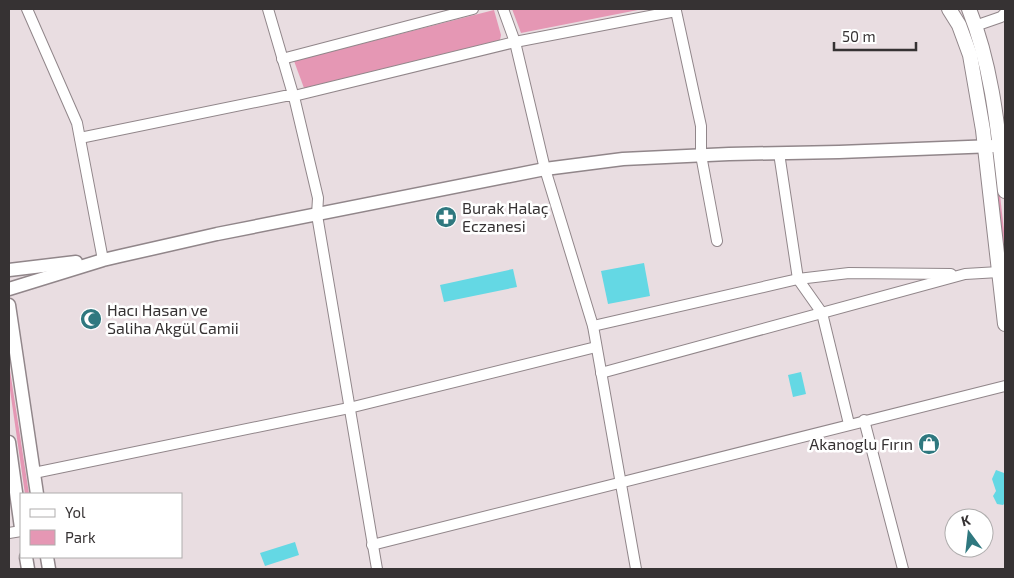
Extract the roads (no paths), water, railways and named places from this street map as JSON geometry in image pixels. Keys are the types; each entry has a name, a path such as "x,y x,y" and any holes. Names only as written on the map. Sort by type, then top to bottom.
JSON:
{"main road":[{"path":"949,9 959,24 970,55 997,146 999,272 1005,324"},
{"path":"969,9 984,55 1005,191"}],"street":[{"path":"27,9 77,123 103,260"},
{"path":"268,9 294,96 318,198 317,215 377,569"},
{"path":"282,58 473,9"},
{"path":"503,9 515,42 545,170 593,326 636,569"},
{"path":"80,138 285,96 294,96 515,42 676,11 702,126 701,155 717,241"},
{"path":"975,26 1005,13"},
{"path":"9,289 103,260 217,234 545,170 623,159 997,146"},
{"path":"778,153 798,278 822,313 849,424"},
{"path":"9,270 103,260"},
{"path":"593,326 798,278 849,273 965,274 999,272"},
{"path":"600,373 965,274"},
{"path":"9,305 37,493"},
{"path":"34,473 349,408 596,347"},
{"path":"372,545 1005,386"},
{"path":"864,420 904,569"},
{"path":"9,442 20,523"}],"water":[{"path":"644,263 650,296 608,304 601,271"},
{"path":"513,269 517,287 444,302 440,285"},
{"path":"801,372 806,394 793,397 788,375"},
{"path":"996,470 1004,473 1005,476 1005,503 1003,505 997,504 993,496 996,491 992,479"},
{"path":"295,542 299,555 265,566 260,553"}],"place":[{"name":"Burak Halaç Eczanesi","path":"446,217"},
{"name":"Hacı Hasan ve Saliha Akgül Camii","path":"91,319"},
{"name":"Akanoglu Fırın","path":"929,444"}]}
